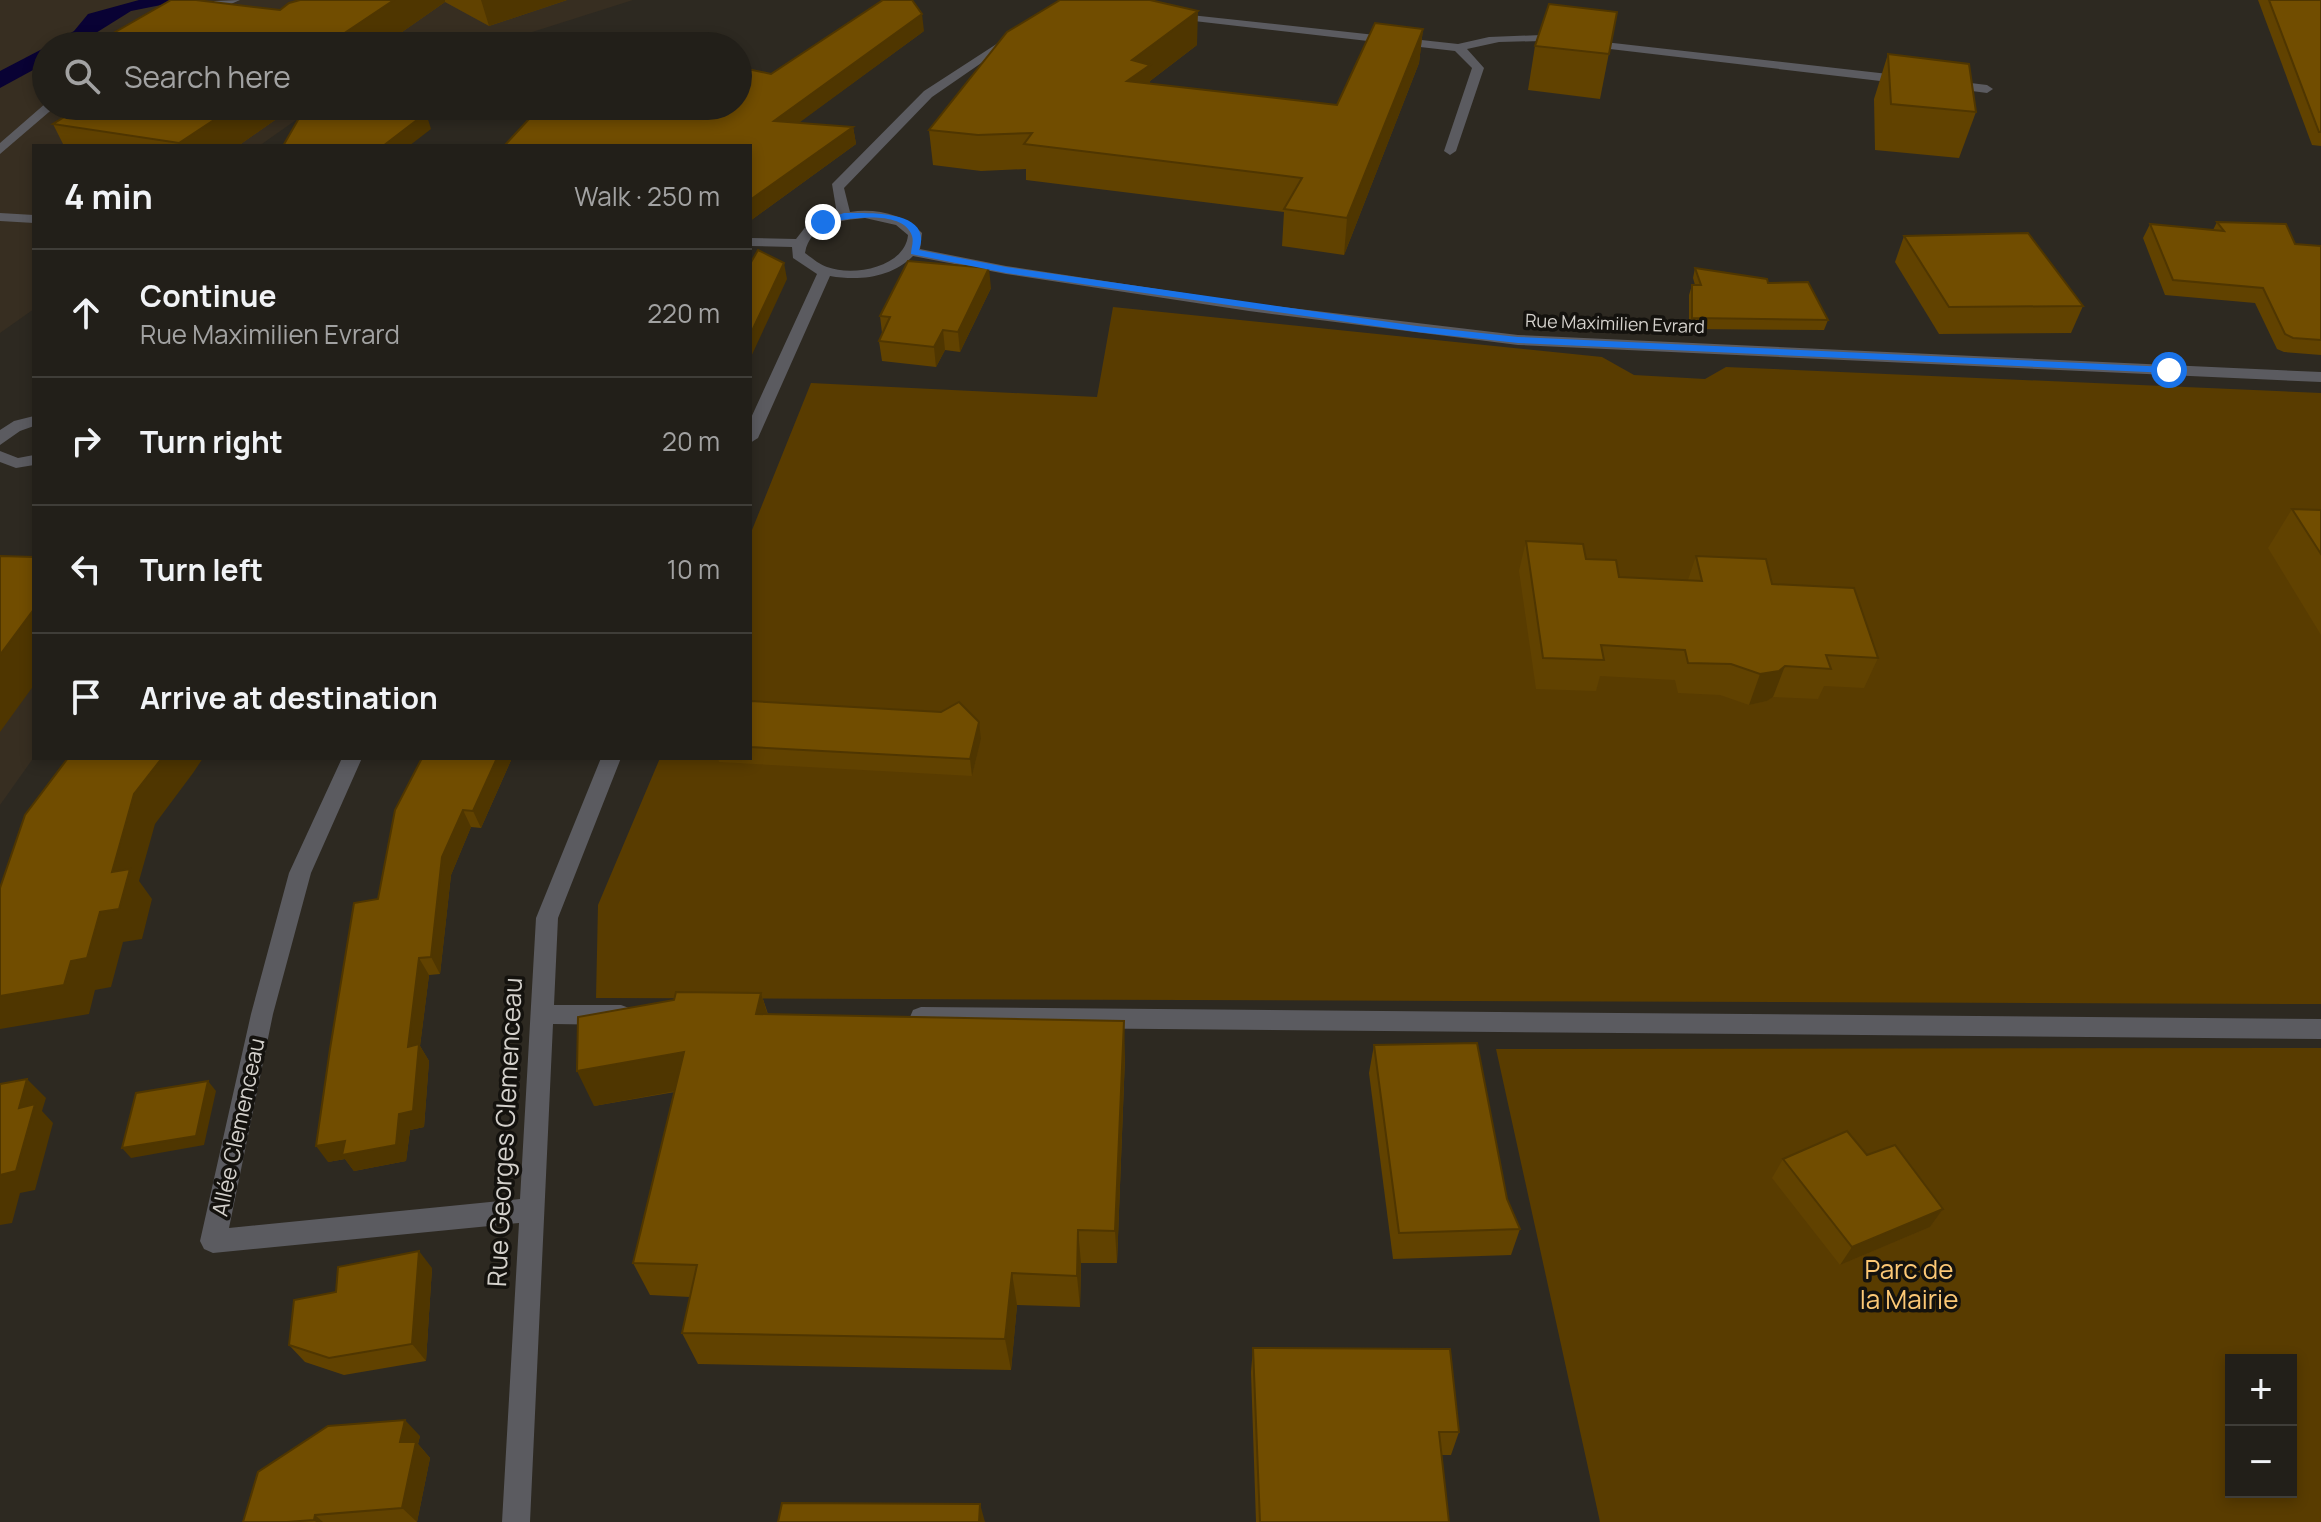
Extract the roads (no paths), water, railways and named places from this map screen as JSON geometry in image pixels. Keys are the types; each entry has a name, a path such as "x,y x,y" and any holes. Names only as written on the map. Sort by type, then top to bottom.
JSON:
{"street":[{"path":"180,24 219,3 234,0"},
{"path":"1159,14 1459,48 1472,42 1504,38 1542,38 1987,89"},
{"path":"844,216 837,187 859,162 928,94 1027,27"},
{"path":"1450,151 1478,68 1459,48"},
{"path":"0,150 34,120"},
{"path":"865,214 903,221 915,230 918,241 914,252 886,269 866,274 825,272 808,265 798,255 798,243 807,231 844,216 865,214"},
{"path":"0,217 32,219"},
{"path":"752,242 798,243"},
{"name":"Rue Maximilien Evrard","path":"914,252 1006,270 1249,307 1518,340 2321,377"},
{"path":"752,434 825,272"},
{"path":"0,440 2,435 32,422"},
{"path":"0,456 16,463 32,460"},
{"name":"Allée Clemenceau","path":"351,760 300,873 262,1014 213,1241 530,1210"},
{"name":"Rue Georges Clemenceau","path":"516,1522 547,918 610,760"},
{"path":"542,1014 650,1015"},
{"path":"897,1017 2321,1029"}],"park label":[{"name":"Parc de la Mairie","path":"1909,1285"}]}
